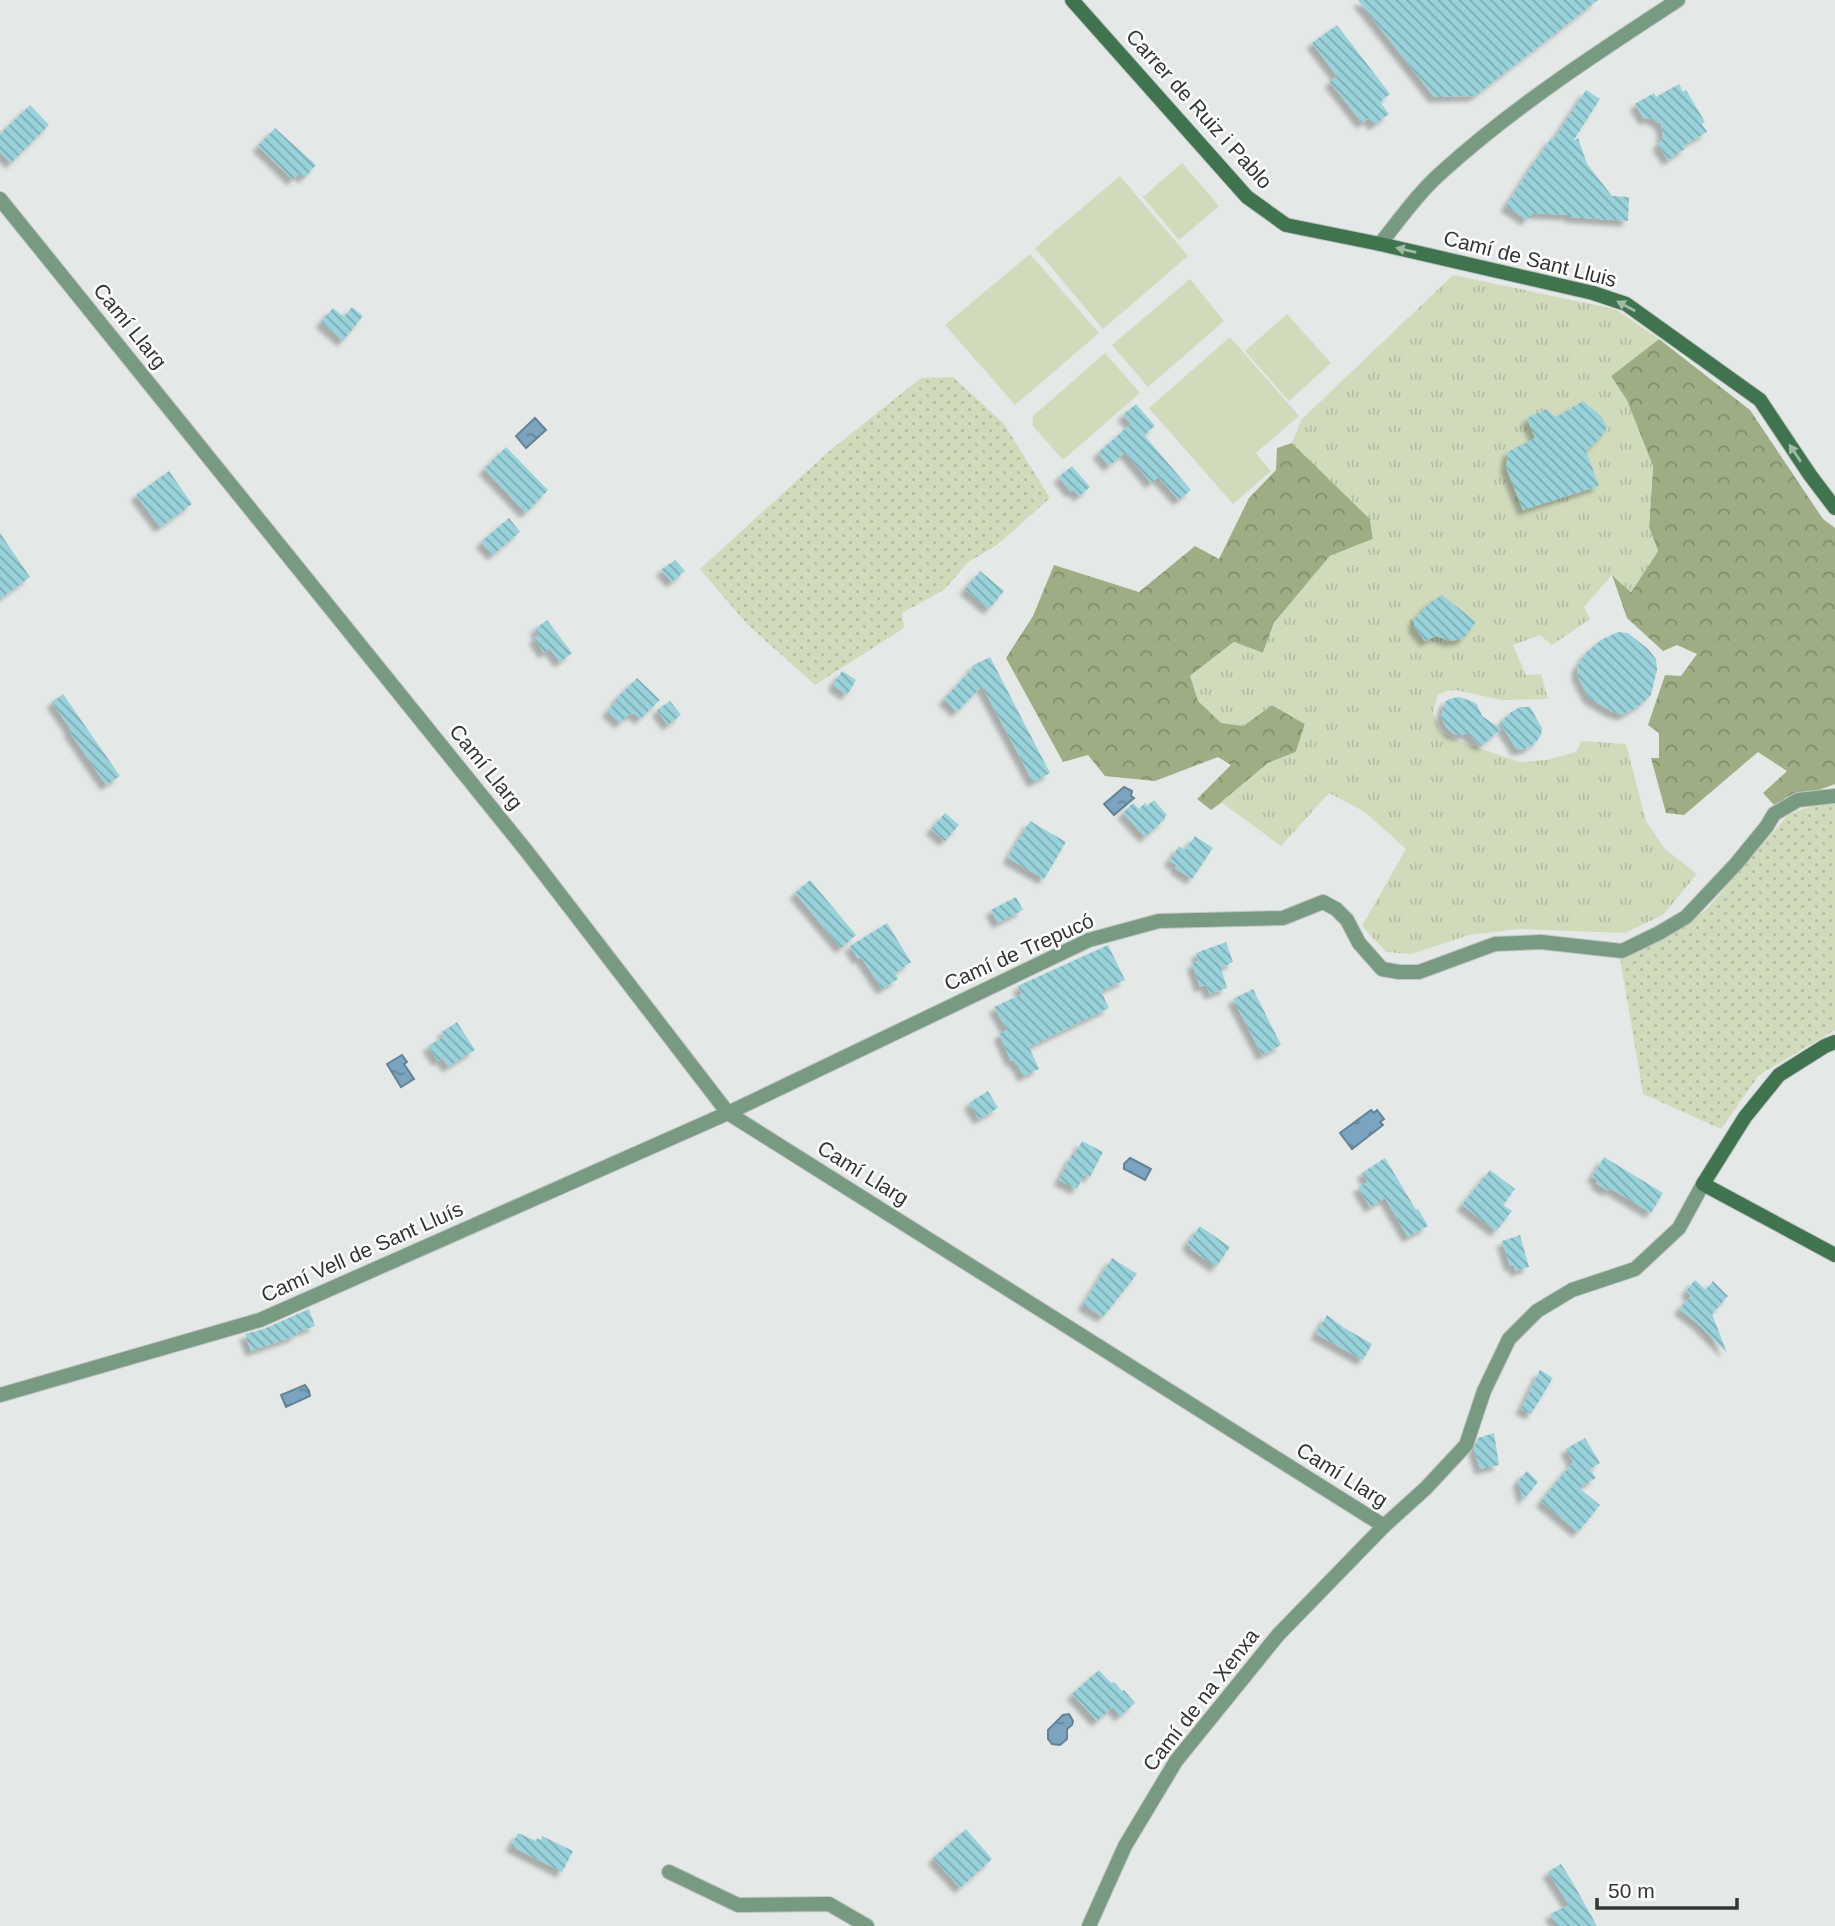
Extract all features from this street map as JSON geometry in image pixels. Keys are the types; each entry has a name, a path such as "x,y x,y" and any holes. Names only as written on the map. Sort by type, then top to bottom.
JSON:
{"street":[{"name":"Carrer de Ruiz i Pablo","path":"1072,0 1247,197 1286,225 1380,244"},
{"path":"1380,244 1441,172 1514,112 1595,54 1678,0"},
{"name":"Camí Llarg","path":"0,199 528,853 728,1113 1384,1526 1426,1489 1466,1446 1484,1391 1509,1339 1537,1311 1572,1290 1635,1269 1679,1228 1745,1117 1779,1075 1835,1042"},
{"name":"Camí de Sant Lluis","path":"1380,244 1593,293 1626,304 1760,400 1835,508"},
{"name":"Camí de Trepucó","path":"728,1113 1089,940 1159,921 1283,918 1323,902 1336,909 1347,920 1359,943 1381,969 1399,972 1419,972 1495,944 1541,942 1622,951 1686,917 1737,864 1774,814 1798,800 1835,796"},
{"name":"Camí Vell de Sant Lluís","path":"0,1395 260,1320 728,1113"},
{"path":"1703,1184 1835,1255"},
{"name":"Camí de na Xenxa","path":"1089,1926 1125,1846 1176,1760 1278,1635 1384,1526"},
{"path":"669,1872 738,1905 829,1904 867,1926"}],"green space":[{"path":"1182,163 1219,206 1179,240 1143,197"},
{"path":"1120,176 1188,256 1103,329 1035,248"},
{"path":"1030,254 1099,333 1015,405 945,325"},
{"path":"1453,275 1615,309 1659,339 1611,376 1627,400 1653,466 1649,527 1658,551 1631,592 1612,575 1584,607 1590,619 1552,645 1540,635 1513,645 1526,675 1541,674 1548,699 1502,700 1455,690 1447,691 1438,695 1433,712 1440,732 1520,762 1546,760 1576,752 1581,741 1626,744 1646,821 1665,849 1697,874 1663,915 1625,933 1518,929 1469,935 1411,954 1386,952 1362,926 1406,849 1365,812 1329,793 1281,846 1221,802 1268,763 1296,752 1305,724 1272,705 1243,726 1221,723 1198,701 1190,676 1234,642 1263,653 1274,623 1330,556 1373,539 1370,519 1292,443 1301,420"},
{"path":"1190,279 1224,321 1148,387 1112,345"},
{"path":"1287,314 1331,363 1289,401 1245,351"},
{"path":"1230,337 1299,416 1256,453 1271,471 1233,504 1149,408"},
{"path":"1659,339 1750,410 1823,519 1835,528 1835,784 1775,806 1763,793 1787,771 1758,752 1684,815 1666,813 1651,758 1659,758 1659,733 1648,725 1665,675 1681,676 1697,654 1677,645 1663,651 1627,618 1612,575 1631,592 1658,551 1649,527 1653,466 1611,376"},
{"path":"1105,353 1140,393 1063,460 1033,426 1033,416"},
{"path":"953,377 1004,424 1050,498 997,545 968,562 945,589 902,613 904,628 815,685 747,624 700,569 827,453 921,378"},
{"path":"1292,443 1370,519 1373,539 1330,556 1274,623 1263,653 1234,642 1190,676 1243,726 1272,705 1305,724 1296,752 1268,763 1211,810 1197,799 1231,765 1218,757 1155,781 1105,776 1088,755 1063,762 1006,658 1033,616 1054,565 1139,592 1195,546 1219,559 1249,498 1276,470 1277,448"},
{"path":"1835,800 1835,1030 1759,1075 1721,1129 1643,1094 1620,958 1668,937 1707,909 1788,815"}],"water":[{"path":"535,418 546,430 526,448 516,436"},
{"path":"1124,787 1132,791 1131,796 1134,798 1114,815 1104,804"},
{"path":"402,1055 407,1062 404,1064 414,1079 401,1087 387,1064"},
{"path":"1371,1110 1374,1113 1377,1110 1384,1119 1380,1122 1383,1125 1352,1149 1340,1133"},
{"path":"1130,1158 1151,1169 1145,1180 1124,1169 1124,1164"},
{"path":"305,1385 310,1396 286,1407 281,1395"},
{"path":"1069,1714 1073,1721 1067,1729 1067,1739 1060,1745 1052,1744 1048,1739 1048,1730 1063,1715"}],"building":[{"path":"1358,0 1598,0 1475,96 1434,97"},
{"path":"1337,25 1390,94 1380,102 1389,114 1374,125 1369,118 1362,123 1330,82 1337,76 1312,43"},
{"path":"1679,84 1683,92 1686,90 1705,122 1702,124 1707,132 1684,145 1686,148 1668,160 1658,145 1663,137 1661,124 1651,118 1644,119 1635,104 1654,93 1656,97"},
{"path":"1586,90 1600,99 1573,141 1578,138 1587,164 1612,196 1629,197 1628,221 1532,213 1527,220 1506,206"},
{"path":"30,105 49,125 11,163 0,152 0,134"},
{"path":"275,128 316,165 304,178 299,173 293,180 258,146"},
{"path":"352,307 363,316 343,341 321,322 333,308 344,317"},
{"path":"1583,401 1601,416 1607,427 1603,435 1586,451 1599,486 1523,510 1506,467 1508,452 1535,438 1527,418 1546,409 1556,417"},
{"path":"1136,404 1155,426 1144,435 1191,490 1179,500 1158,477 1151,483 1125,452 1109,466 1098,453 1131,424 1123,415"},
{"path":"506,447 548,490 526,513 484,469"},
{"path":"1072,466 1090,487 1079,496 1074,490 1071,492 1059,477"},
{"path":"169,471 192,504 160,527 136,495"},
{"path":"509,518 520,532 493,555 481,542"},
{"path":"0,533 30,577 0,599"},
{"path":"675,560 685,571 672,582 661,570"},
{"path":"980,571 1004,591 989,609 965,589"},
{"path":"1442,595 1476,622 1463,639 1450,641 1436,636 1425,641 1414,627 1414,619 1428,604"},
{"path":"547,620 572,653 560,662 550,649 544,653 534,638 539,635 535,629"},
{"path":"1618,632 1628,633 1648,649 1656,659 1657,670 1651,695 1623,715 1589,698 1578,677 1577,667 1586,653 1601,640"},
{"path":"990,657 1050,773 1033,782 982,686 957,712 944,699 972,666"},
{"path":"842,671 856,680 847,695 833,685"},
{"path":"637,678 660,700 640,719 634,713 620,723 607,711"},
{"path":"63,694 120,776 106,785 52,702"},
{"path":"1459,697 1477,704 1482,716 1501,729 1481,746 1467,733 1453,734 1441,717 1445,702"},
{"path":"670,701 681,715 668,725 657,710"},
{"path":"1520,707 1530,707 1542,728 1537,741 1528,748 1517,750 1500,723"},
{"path":"1154,800 1167,815 1145,837 1123,813 1133,803 1139,809"},
{"path":"945,813 959,825 945,841 931,829"},
{"path":"1030,821 1066,842 1044,879 1008,858"},
{"path":"1195,836 1213,848 1192,879 1169,861 1179,846 1185,850"},
{"path":"810,880 856,935 841,948 795,893"},
{"path":"1016,897 1023,910 998,923 991,910"},
{"path":"887,923 911,962 895,973 898,979 882,989 861,957 858,959 850,946"},
{"path":"1226,942 1233,962 1221,968 1227,988 1210,994 1206,985 1200,987 1192,963 1199,961 1196,953"},
{"path":"1108,945 1125,980 1101,991 1109,1008 1029,1047 1039,1069 1023,1076 1014,1060 1011,1061 999,1034 1007,1030 994,1007 1022,994 1018,986"},
{"path":"1253,989 1281,1045 1262,1055 1233,999"},
{"path":"457,1022 475,1050 448,1067 442,1058 438,1061 428,1046 445,1036 442,1032"},
{"path":"988,1091 998,1108 979,1119 969,1103"},
{"path":"1082,1141 1103,1152 1090,1177 1084,1175 1077,1189 1059,1180"},
{"path":"1604,1157 1663,1193 1651,1213 1610,1188 1608,1191 1596,1183 1598,1180 1592,1177"},
{"path":"1385,1158 1428,1226 1408,1237 1385,1198 1370,1207 1358,1187 1368,1182 1362,1173"},
{"path":"1490,1170 1515,1189 1503,1205 1512,1211 1496,1231 1462,1205"},
{"path":"1200,1226 1230,1247 1216,1267 1187,1244"},
{"path":"1520,1235 1529,1267 1515,1271 1514,1265 1510,1266 1502,1241"},
{"path":"1112,1258 1137,1274 1103,1317 1083,1305"},
{"path":"1695,1280 1706,1290 1713,1281 1728,1296 1712,1314 1727,1353 1679,1309 1691,1296 1686,1291"},
{"path":"309,1309 315,1326 251,1351 245,1334 264,1329"},
{"path":"1327,1315 1372,1344 1363,1360 1316,1334"},
{"path":"1540,1370 1553,1378 1531,1414 1521,1409"},
{"path":"1494,1433 1499,1465 1480,1469 1474,1449 1478,1438"},
{"path":"1585,1438 1600,1463 1590,1469 1596,1478 1579,1488 1600,1505 1578,1532 1541,1501 1573,1462 1566,1449"},
{"path":"1527,1471 1538,1482 1523,1500 1518,1481"},
{"path":"1099,1670 1124,1690 1135,1703 1120,1716 1113,1707 1097,1721 1072,1694"},
{"path":"966,1829 992,1859 960,1888 933,1858"},
{"path":"518,1833 536,1841 537,1838 541,1840 542,1836 573,1851 562,1872 511,1846"},
{"path":"1561,1864 1597,1926 1558,1926 1550,1914 1569,1905 1548,1872"}]}
